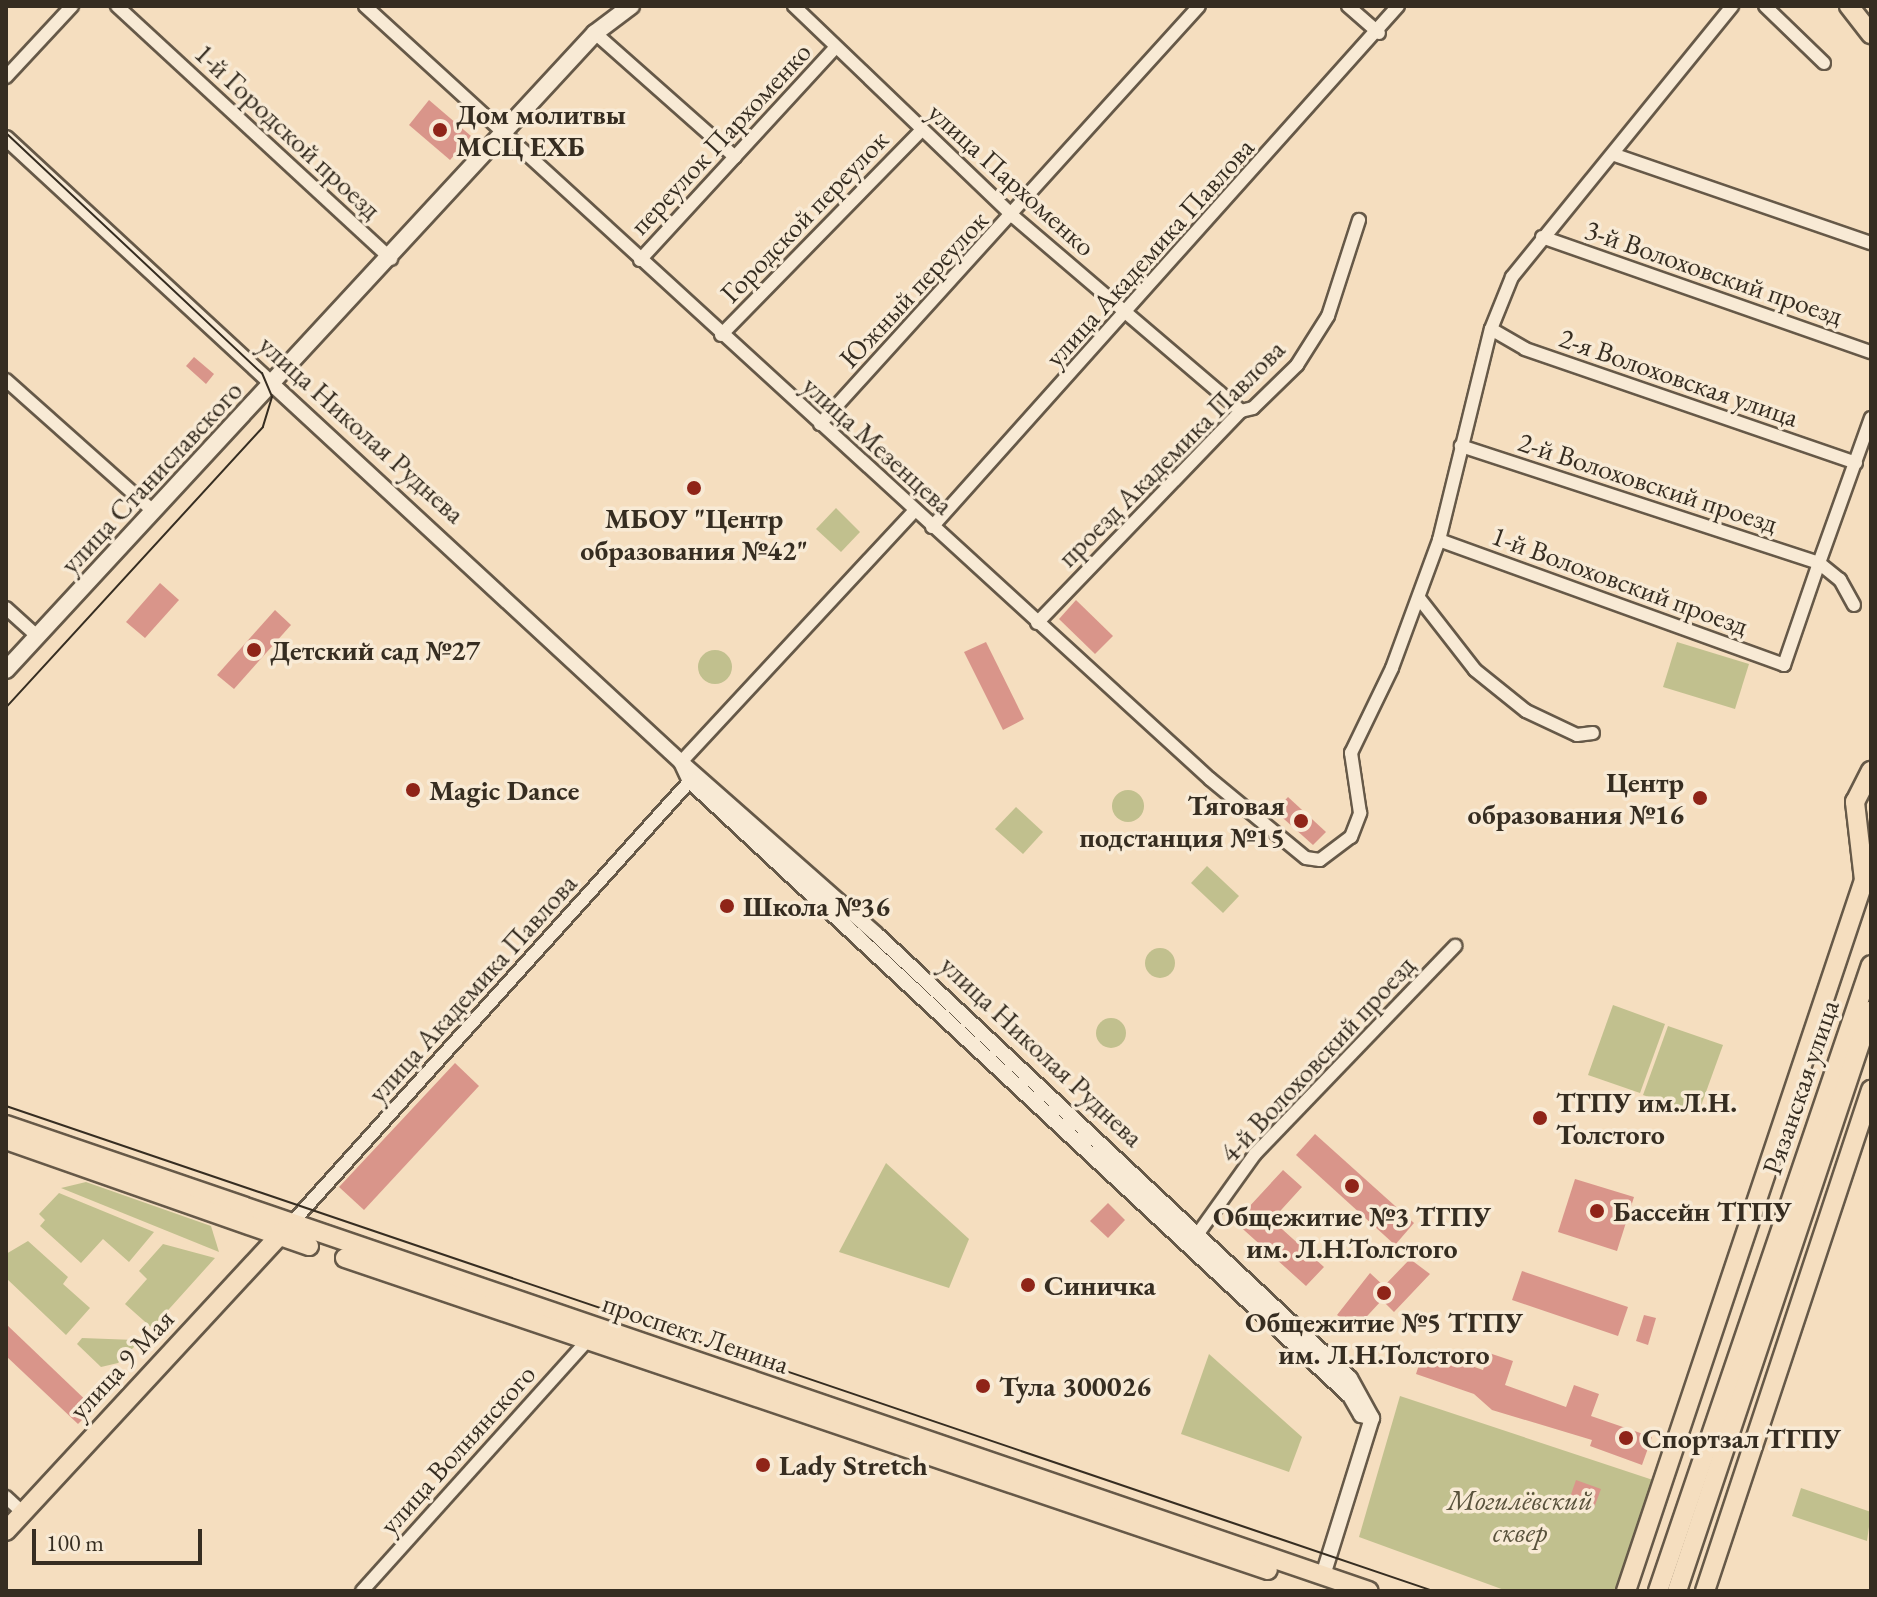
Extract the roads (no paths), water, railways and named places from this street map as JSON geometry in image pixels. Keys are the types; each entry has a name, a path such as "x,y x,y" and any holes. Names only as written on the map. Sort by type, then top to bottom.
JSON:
{"main road":[{"path":"1849,6 1871,34"},
{"name":"улица Станиславского","path":"6,670 620,9"},
{"path":"1626,1591 1864,880 1866,860 1855,819 1858,788 1871,771"},
{"name":"Рязанская улица","path":"1658,1591 1871,965"},
{"name":"Рязанская улица","path":"1677,1591 1871,1011"},
{"path":"1705,1591 1871,1090"},
{"name":"проспект Ленина","path":"6,1125 284,1231 588,1340 1324,1585 1369,1591"},
{"name":"проспект Ленина","path":"6,1140 232,1221 284,1231 1324,1585"},
{"name":"улица 9 Мая","path":"6,1531 284,1231"}],"street":[{"path":"6,77 72,6"},
{"name":"1-й Городской проезд","path":"117,6 391,259"},
{"name":"улица Мезенцева","path":"365,6 1037,623 1306,858 1333,854 1351,837 1360,813 1351,753 1419,598"},
{"name":"улица Пархоменко","path":"794,6 1014,217 1241,411"},
{"name":"Южный переулок","path":"820,424 1014,217 1199,6"},
{"path":"1348,6 1379,33"},
{"name":"улица Академика Павлова","path":"932,527 1379,33 1398,6"},
{"path":"1593,733 1577,735 1526,711 1475,670 1419,598 1439,540 1491,329 1512,277 1542,237 1615,155 1732,6"},
{"path":"1765,6 1824,63"},
{"path":"595,33 735,157"},
{"name":"переулок Пархоменко","path":"640,260 835,48"},
{"name":"Городской переулок","path":"721,335 921,131"},
{"name":"улица Николая Руднева","path":"6,138 681,762 802,866 1354,1392 1372,1418 1324,1585"},
{"path":"1615,155 1871,243"},
{"name":"проезд Академика Павлова","path":"1037,623 1241,411 1253,408 1297,365 1328,316 1359,220"},
{"name":"3-й Волоховский проезд","path":"1542,237 1871,352"},
{"name":"2-я Волоховская улица","path":"1491,329 1525,349 1856,463"},
{"path":"6,380 153,511"},
{"path":"1854,605 1840,580 1819,563 1871,418"},
{"name":"2-й Волоховский проезд","path":"1461,446 1819,563"},
{"path":"681,762 914,511"},
{"name":"1-й Волоховский проезд","path":"1439,540 1784,665 1819,563"},
{"path":"6,608 37,636"},
{"name":"улица Николая Руднева","path":"681,762 690,781 1194,1240"},
{"name":"улица Академика Павлова","path":"284,1231 690,781"},
{"name":"4-й Волоховский проезд","path":"1194,1240 1255,1154 1455,946"},
{"name":"улица Волнянского","path":"362,1591 588,1340"},
{"path":"6,1497 22,1512"}],"tram line":[{"path":"6,133 262,373 272,397 263,427 6,707"},
{"path":"6,1106 1433,1591"}],"place":[{"name":"Дом молитвы МСЦ ЕХБ","path":"440,130"},
{"name":"МБОУ \"Центр образования №42\"","path":"694,488"},
{"name":"Детский сад №27","path":"254,650"},
{"name":"Magic Dance","path":"413,790"},
{"name":"Центр образования №16","path":"1700,798"},
{"name":"Тяговая подстанция №15","path":"1301,821"},
{"name":"Школа №36","path":"727,906"},
{"name":"ТГПУ им.Л.Н. Толстого","path":"1540,1118"},
{"name":"Общежитие №3 ТГПУ им. Л.Н.Толстого","path":"1352,1186"},
{"name":"Бассейн ТГПУ","path":"1597,1211"},
{"name":"Синичка","path":"1028,1285"},
{"name":"Общежитие №5 ТГПУ им. Л.Н.Толстого","path":"1384,1293"},
{"name":"Тула 300026","path":"983,1386"},
{"name":"Спортзал ТГПУ","path":"1626,1438"},
{"name":"Lady Stretch","path":"763,1465"}],"park label":[{"name":"Могилёвский сквер","path":"1520,1516"}]}
